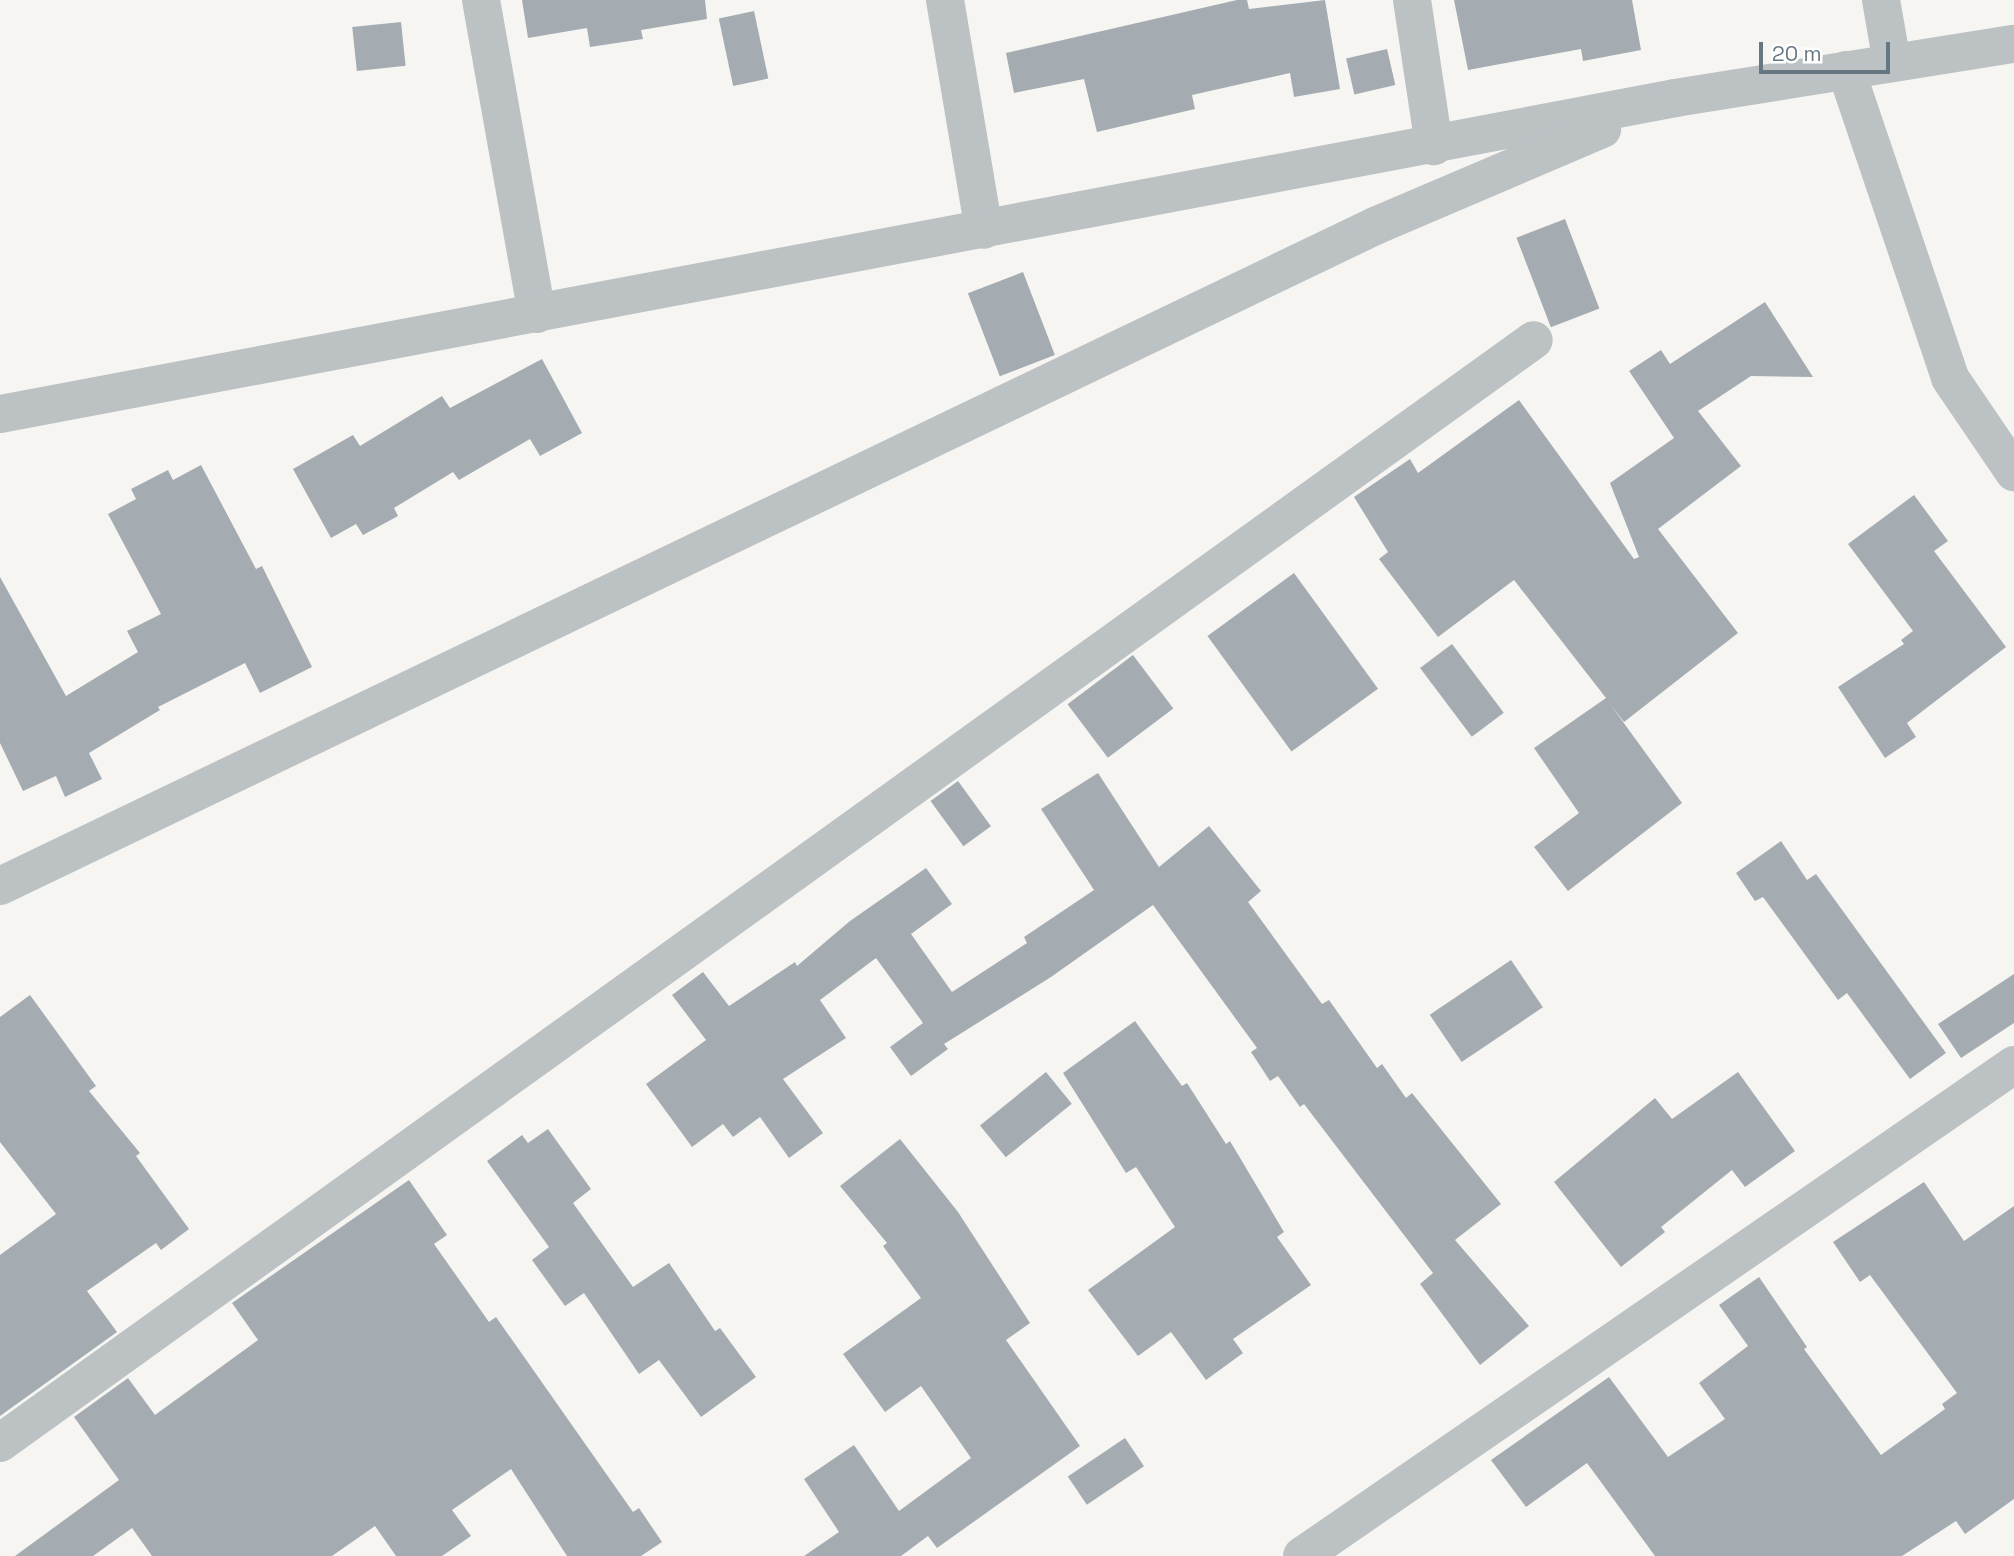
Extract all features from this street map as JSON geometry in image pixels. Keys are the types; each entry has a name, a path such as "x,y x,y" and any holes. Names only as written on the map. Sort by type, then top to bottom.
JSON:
{"street":[{"path":"481,0 537,314"},
{"path":"945,0 984,230"},
{"path":"1412,0 1434,146"},
{"path":"1881,0 1892,63"},
{"path":"0,414 1434,146 1675,98 2014,44"},
{"path":"1846,70 1950,378 2014,472"},
{"path":"0,886 1375,226 1675,98"},
{"path":"0,1443 1534,340"},
{"path":"1302,1556 2014,1065"}],"building":[{"path":"522,0 705,0 707,19 641,30 643,39 590,47 587,28 528,38"},
{"path":"1237,0 1247,0 1249,9 1325,0 1340,89 1294,97 1290,73 1192,95 1195,109 1097,132 1084,79 1014,93 1006,53"},
{"path":"1454,0 1632,0 1641,50 1583,61 1581,49 1468,70"},
{"path":"754,11 768,78 733,86 719,18"},
{"path":"401,22 406,66 357,71 352,27"},
{"path":"1387,49 1395,85 1354,94 1346,58"},
{"path":"1565,219 1599,309 1551,327 1516,238"},
{"path":"1023,272 1055,355 1000,376 968,293"},
{"path":"1765,302 1813,377 1751,376 1698,411 1741,466 1658,529 1738,633 1624,722 1610,704 1682,803 1568,891 1534,847 1579,813 1534,748 1606,698 1514,580 1438,637 1379,559 1388,552 1354,497 1410,459 1418,473 1519,400 1634,559 1639,557 1610,483 1674,438 1629,371 1661,350 1670,364"},
{"path":"542,359 582,433 540,456 530,439 459,480 453,472 394,508 398,516 363,535 356,524 331,538 293,469 353,435 360,446 442,396 450,408"},
{"path":"201,465 256,569 262,566 312,667 260,693 245,663 158,707 160,710 89,753 102,779 65,797 56,776 23,791 0,743 0,577 66,696 138,652 127,631 161,614 108,514 136,499 131,489 168,470 173,480"},
{"path":"1914,495 1948,541 1934,551 2006,647 1907,723 1916,737 1885,758 1838,687 1904,644 1901,640 1913,631 1848,544"},
{"path":"1294,573 1378,689 1291,752 1207,636"},
{"path":"1452,644 1504,713 1472,737 1420,668"},
{"path":"1133,655 1173,709 1108,758 1068,704"},
{"path":"1098,773 1159,867 1209,826 1261,891 1248,902 1322,1004 1329,1000 1377,1068 1382,1064 1406,1098 1412,1093 1501,1204 1455,1240 1529,1326 1480,1365 1420,1284 1433,1273 1304,1104 1300,1107 1278,1076 1270,1081 1251,1052 1257,1048 1153,905 1051,977 944,1044 948,1049 911,1076 890,1047 923,1023 876,958 820,1000 846,1038 783,1079 823,1133 789,1158 760,1117 733,1137 723,1124 692,1147 646,1084 706,1040 672,995 703,972 729,1006 795,962 797,966 850,921 926,868 952,904 911,934 952,992 1027,943 1024,937 1094,890 1041,809"},
{"path":"958,781 991,826 963,846 930,801"},
{"path":"1781,841 1807,880 1816,874 1946,1053 1910,1079 1847,993 1838,1000 1763,897 1755,901 1736,873"},
{"path":"1511,960 1543,1007 1462,1062 1430,1015"},
{"path":"2014,974 2014,1023 1961,1058 1938,1024"},
{"path":"30,995 96,1086 89,1091 140,1153 136,1156 189,1229 161,1250 156,1243 87,1291 117,1332 0,1416 0,1255 56,1214 0,1142 0,1017"},
{"path":"1135,1021 1182,1086 1187,1083 1226,1144 1230,1141 1284,1232 1277,1237 1311,1285 1233,1339 1243,1353 1206,1380 1171,1332 1138,1356 1088,1290 1175,1227 1136,1167 1126,1173 1063,1073"},
{"path":"1046,1072 1072,1104 1006,1157 980,1125"},
{"path":"1738,1072 1795,1151 1745,1187 1732,1170 1661,1227 1665,1232 1621,1267 1554,1182 1655,1098 1672,1119"},
{"path":"548,1129 591,1189 573,1203 633,1287 669,1263 715,1331 720,1328 756,1377 701,1417 659,1360 639,1374 584,1293 565,1306 532,1260 549,1247 487,1161 522,1135 528,1143"},
{"path":"900,1139 958,1212 1030,1323 1006,1340 1080,1446 937,1548 928,1536 901,1556 804,1556 839,1532 804,1479 854,1445 899,1511 971,1458 921,1386 885,1412 843,1354 921,1298 883,1246 887,1243 840,1186"},
{"path":"409,1180 447,1235 434,1244 489,1322 496,1317 633,1512 639,1508 662,1542 641,1556 567,1556 511,1469 452,1510 471,1536 442,1556 396,1556 375,1526 332,1556 152,1556 132,1528 93,1556 15,1556 119,1480 74,1417 128,1378 155,1415 258,1340 232,1303"},
{"path":"1924,1182 1964,1241 2014,1206 2014,1499 1965,1534 1956,1521 1902,1556 1655,1556 1587,1463 1526,1507 1491,1460 1609,1377 1668,1457 1725,1419 1699,1383 1748,1346 1719,1305 1759,1277 1807,1347 1804,1349 1881,1455 1945,1409 1942,1404 1957,1393 1870,1275 1860,1282 1833,1242"},
{"path":"1125,1438 1144,1466 1087,1505 1068,1477"}]}
